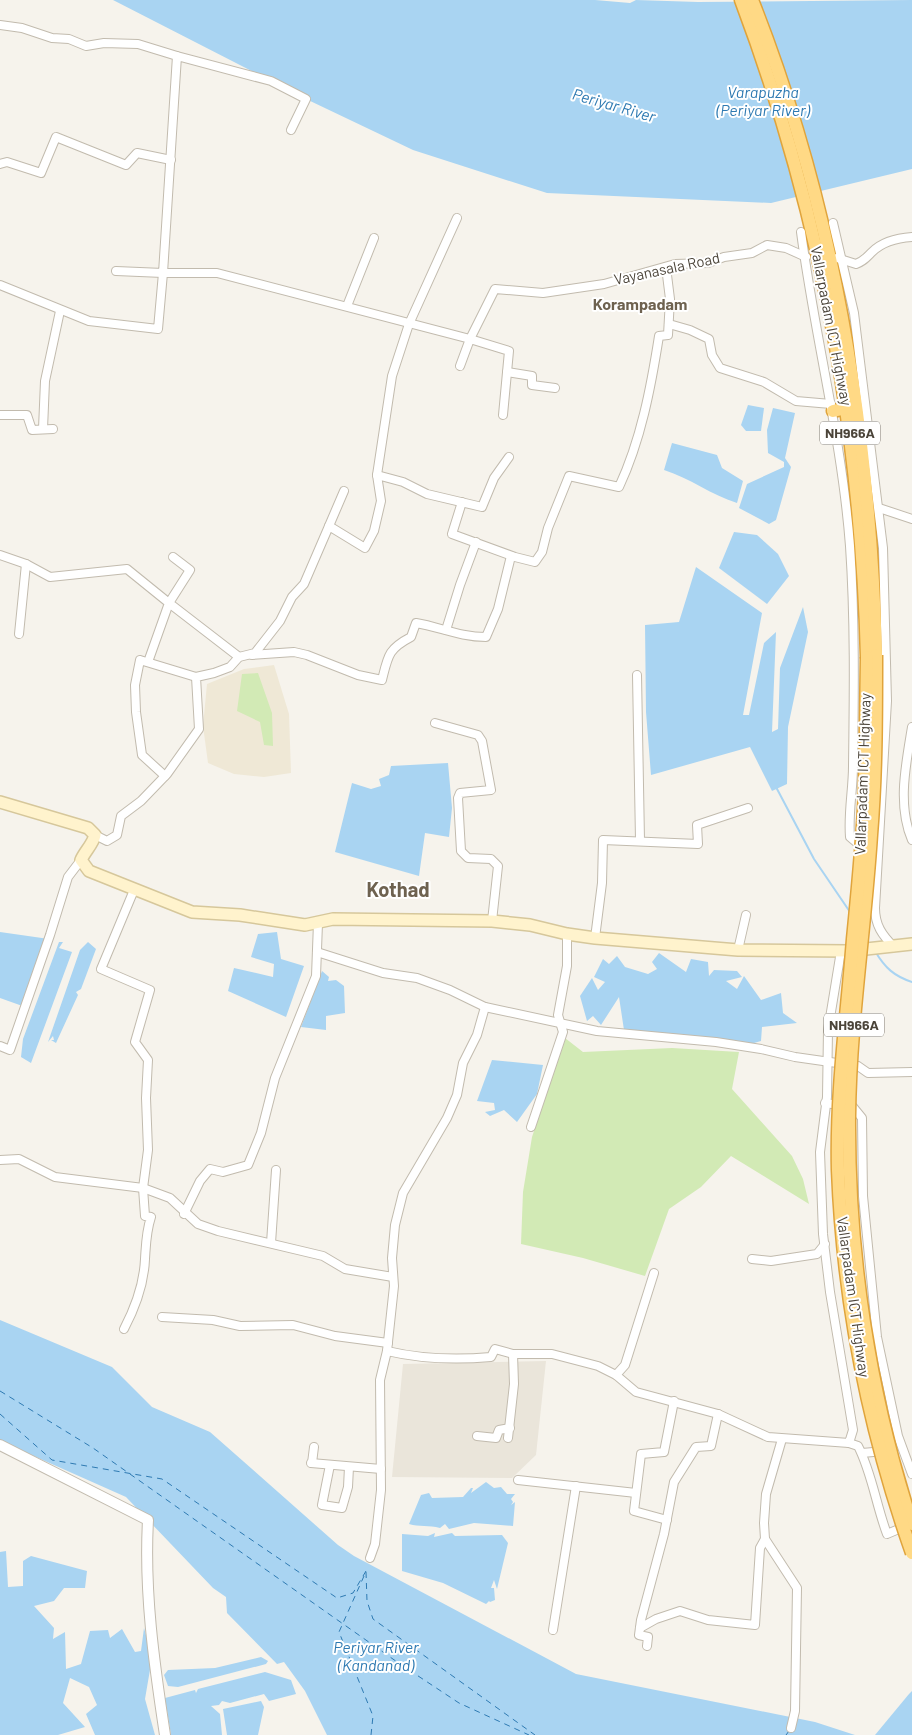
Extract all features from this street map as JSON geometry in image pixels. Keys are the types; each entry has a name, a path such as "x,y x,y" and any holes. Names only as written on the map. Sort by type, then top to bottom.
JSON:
{"highway":[{"name":"Vallarpadam ICT Highway","path":"741,0 775,94 812,210 843,325 864,422 870,533 872,826 853,1044 850,1161 860,1288 877,1393 912,1524"},
{"name":"Vallarpadam ICT Highway","path":"752,0 786,91 812,210 846,408 861,538 871,656 865,791 840,1074 838,1159 840,1204 846,1271 867,1395 892,1494 912,1553"},
{"path":"832,407 846,408"}],"main road":[{"path":"0,802 88,828 95,835 94,842 85,849 81,860 89,871 192,912 240,915 305,925 333,919 492,921 530,925 566,934 595,938 738,950 844,951 882,949 912,944"}],"street":[{"path":"0,25 22,28 52,38 69,40 86,46 104,43 138,44 271,81 306,99 291,130"},
{"path":"0,285 89,321 158,329 171,160 176,56"},
{"path":"0,164 7,162 41,173 56,137 126,164 137,153 171,160"},
{"path":"329,526 365,548 374,530 381,501 377,475 392,376 409,324 456,218"},
{"path":"833,223 836,257 854,313 864,422 879,508 887,630 887,692 875,919 882,935 894,947"},
{"path":"801,232 843,477 850,547 853,627 853,768 849,822 850,837 864,848 879,852"},
{"path":"836,257 845,262 856,264 864,261 872,251 894,238 912,237"},
{"path":"347,306 374,238"},
{"name":"Vayanasala Road","path":"470,339 495,289 543,293 604,284 666,267 708,263 724,257 752,253 767,245 786,248 805,257"},
{"path":"462,502 452,534 511,556 536,562 542,552 548,528 569,476 619,487 639,432 659,336 668,335 670,299 666,267"},
{"path":"116,271 163,274 217,273 347,306 509,351 503,415"},
{"path":"43,429 45,381 60,310"},
{"path":"669,324 690,330 709,340 712,355 720,368 764,382 796,401 832,407"},
{"path":"460,366 470,339"},
{"path":"507,372 532,376 532,386 555,388"},
{"path":"0,415 27,415 32,430 53,429"},
{"path":"377,475 403,482 426,494 482,507 494,478 509,457"},
{"path":"251,656 280,621 292,596 304,584 344,491"},
{"path":"879,508 912,519"},
{"path":"446,630 476,542"},
{"path":"0,555 26,564 50,577 127,569 239,657 294,652 358,674 382,680 388,656 395,647 411,637 416,623 446,630 464,637 486,637 498,609 511,556"},
{"path":"148,662 168,603 190,570 173,558"},
{"path":"19,634 26,564"},
{"path":"165,776 142,755 136,712 135,685 140,660 196,677 230,667 239,657"},
{"path":"636,675 640,840"},
{"path":"95,835 107,841 116,835 122,816 141,801 165,776 199,729 196,677"},
{"path":"435,723 478,735 482,742 491,790 460,793 458,798 459,834 461,851 468,858 492,859 498,866 492,921"},
{"path":"912,727 903,797 907,829 912,840"},
{"path":"595,938 602,883 603,840 640,840 698,844 697,825 748,808"},
{"path":"0,1046 10,1050 68,877 81,860"},
{"path":"124,1330 133,1313 141,1282 145,1260 145,1243 151,1217 145,1216 143,1188 148,1150 146,1108 148,1060 135,1042 150,990 101,969 134,890"},
{"path":"738,950 746,915"},
{"path":"184,1214 200,1181 210,1169 223,1172 248,1165 261,1133 275,1078 316,976 318,923"},
{"path":"531,1127 563,1032 558,1015 567,966 566,934"},
{"path":"844,951 833,990 820,1152 825,1244 830,1292 853,1430 849,1444"},
{"path":"317,952 383,973 418,978 450,990 485,1007 597,1030 716,1042 858,1066 868,1073 912,1072"},
{"path":"370,1558 375,1544 382,1469 380,1380 388,1347 393,1277 394,1225 403,1193 447,1118 457,1095 463,1063 477,1035 485,1007"},
{"path":"825,1103 854,1107 862,1118 863,1196 868,1265 877,1337 898,1436 912,1474"},
{"path":"0,1160 19,1159 55,1177 143,1188 170,1198 184,1214 198,1224 218,1231 323,1256 345,1268 393,1277"},
{"path":"271,1243 276,1170"},
{"path":"752,1260 771,1261 817,1254 825,1244"},
{"path":"616,1374 626,1365 654,1273"},
{"path":"162,1317 213,1320 240,1326 293,1325 388,1347 405,1355 491,1357 495,1349 514,1354 552,1354 598,1366 616,1374 636,1392 718,1414 768,1437 858,1446 862,1453 887,1534 912,1524"},
{"path":"508,1438 514,1354"},
{"path":"667,1520 634,1511 641,1454 664,1452 674,1401"},
{"path":"647,1646 648,1637 639,1635 640,1628 667,1520 674,1482 696,1448 711,1446 718,1414"},
{"path":"477,1436 496,1438 499,1430 510,1428"},
{"path":"640,1628 656,1619 680,1611 708,1620 755,1625 760,1548 765,1539 766,1494 782,1439"},
{"path":"0,1445 148,1520 146,1556 148,1608 165,1735"},
{"path":"314,1447 312,1463 382,1469"},
{"path":"862,1453 902,1449"},
{"path":"330,1465 322,1505 342,1508 348,1487 349,1467"},
{"path":"518,1480 636,1493"},
{"path":"553,1630 576,1486"},
{"path":"765,1539 797,1588 795,1711 791,1728"}],"shaded area":[{"path":"274,665 289,714 291,773 264,777 234,774 208,763 203,726 207,684 244,669"},
{"path":"546,1361 536,1455 512,1478 392,1477 403,1364"}],"green space":[{"path":"258,673 272,713 273,746 264,745 260,722 237,711 242,674"},
{"path":"565,1038 583,1052 672,1048 739,1052 732,1089 792,1156 803,1179 809,1204 731,1156 701,1187 669,1209 645,1276 583,1258 521,1244 523,1192 532,1137"}],"water":[{"name":"Varapuzha (Periyar River)","path":"113,0 595,0 630,3 636,0 698,2 912,0 912,169 771,203 547,193 413,150 306,99"},
{"path":"748,405 764,408 761,431 746,431 741,425"},
{"path":"773,408 795,413 785,458 791,467 776,520 769,524 739,508 747,484 784,467 784,462 768,453 767,430"},
{"path":"672,443 717,455 722,468 743,481 737,503 664,470"},
{"path":"734,532 757,535 778,554 789,576 767,604 719,568"},
{"path":"696,567 762,613 743,715 749,715 764,643 776,632 772,732 778,729 780,668 803,607 808,632 788,727 787,784 772,791 750,747 651,775 646,712 645,625 679,622"},
{"path":"448,763 452,808 449,837 425,833 419,876 335,852 352,783 371,789 381,786 379,779 389,775 391,766"},
{"path":"0,932 49,939 28,1008 0,998"},
{"path":"277,932 281,959 304,966 286,1017 228,991 234,968 273,977 274,964 251,957 258,934"},
{"path":"59,942 63,942 59,948 72,952 31,1063 21,1057 23,1039"},
{"path":"88,942 96,949 81,989 76,992 78,995 56,1043 51,1040 54,1040 53,1036 48,1042 80,950"},
{"path":"659,953 686,972 691,959 708,962 709,976 714,970 737,971 742,977 726,981 737,989 744,976 761,1000 781,993 783,1013 797,1023 762,1027 761,1041 747,1045 624,1030 619,997 601,1025 593,1016 587,1021 580,996 592,978 598,990 605,982 594,977 603,959 609,964 617,956 625,967 648,974 657,969 652,962"},
{"path":"322,971 329,977 328,981 336,980 344,986 345,1013 326,1016 326,1030 301,1027"},
{"path":"492,1060 543,1065 537,1094 517,1122 504,1110 490,1116 485,1112 495,1110 494,1103 477,1101"},
{"name":"Periyar River (Kandanad)","path":"0,1320 112,1367 152,1407 210,1432 338,1545 354,1556 576,1674 815,1722 855,1735 327,1735 305,1691 284,1662 277,1664 227,1613 226,1597 213,1588 126,1497 0,1441"},
{"path":"486,1482 494,1488 501,1487 507,1494 515,1494 511,1499 513,1502 511,1505 515,1502 513,1526 474,1523 449,1529 445,1524 440,1528 409,1524 421,1495 429,1493 432,1498 463,1497 471,1488 473,1488 471,1493"},
{"path":"435,1533 434,1537 452,1533 455,1536 502,1535 508,1543 497,1589 494,1580 491,1588 494,1588 495,1600 489,1601 486,1604 443,1583 402,1571 402,1534 428,1536"},
{"path":"6,1551 8,1587 23,1586 23,1561 31,1556 87,1571 85,1588 64,1588 54,1601 34,1606 54,1628 53,1639 65,1632 66,1669 81,1664 90,1631 108,1630 110,1638 122,1629 135,1652 141,1651 144,1628 152,1658 145,1699 155,1735 95,1735 86,1714 97,1705 89,1687 70,1678 63,1703 85,1727 58,1735 0,1735 0,1552"},
{"path":"261,1657 268,1661 266,1664 178,1687 168,1686 164,1675 168,1670 215,1668"},
{"path":"265,1672 291,1680 296,1694 269,1701 264,1694 230,1703 222,1701 219,1705 211,1706 220,1714 222,1735 171,1735 165,1698 195,1690 196,1693 198,1689"},
{"path":"912,1691 912,1735 875,1735 909,1694"},
{"path":"261,1701 264,1707 258,1735 227,1735 223,1709"}],"waterway":[{"path":"776,787 814,859 850,912"},
{"path":"875,951 891,971 912,982"}],"ferry route":[{"path":"0,1391 93,1448 400,1664 459,1703 529,1735"},
{"path":"0,1414 52,1460 162,1479 337,1598 353,1593 366,1571"},
{"path":"366,1572 367,1601 373,1619 535,1735"},
{"path":"364,1576 339,1632 373,1716 371,1735"},
{"path":"786,1735 789,1731"}],"district":[{"name":"Korampadam","path":"640,304"},
{"name":"Kothad","path":"398,890"}],"water label":[{"name":"Periyar River","path":"614,105"}]}
